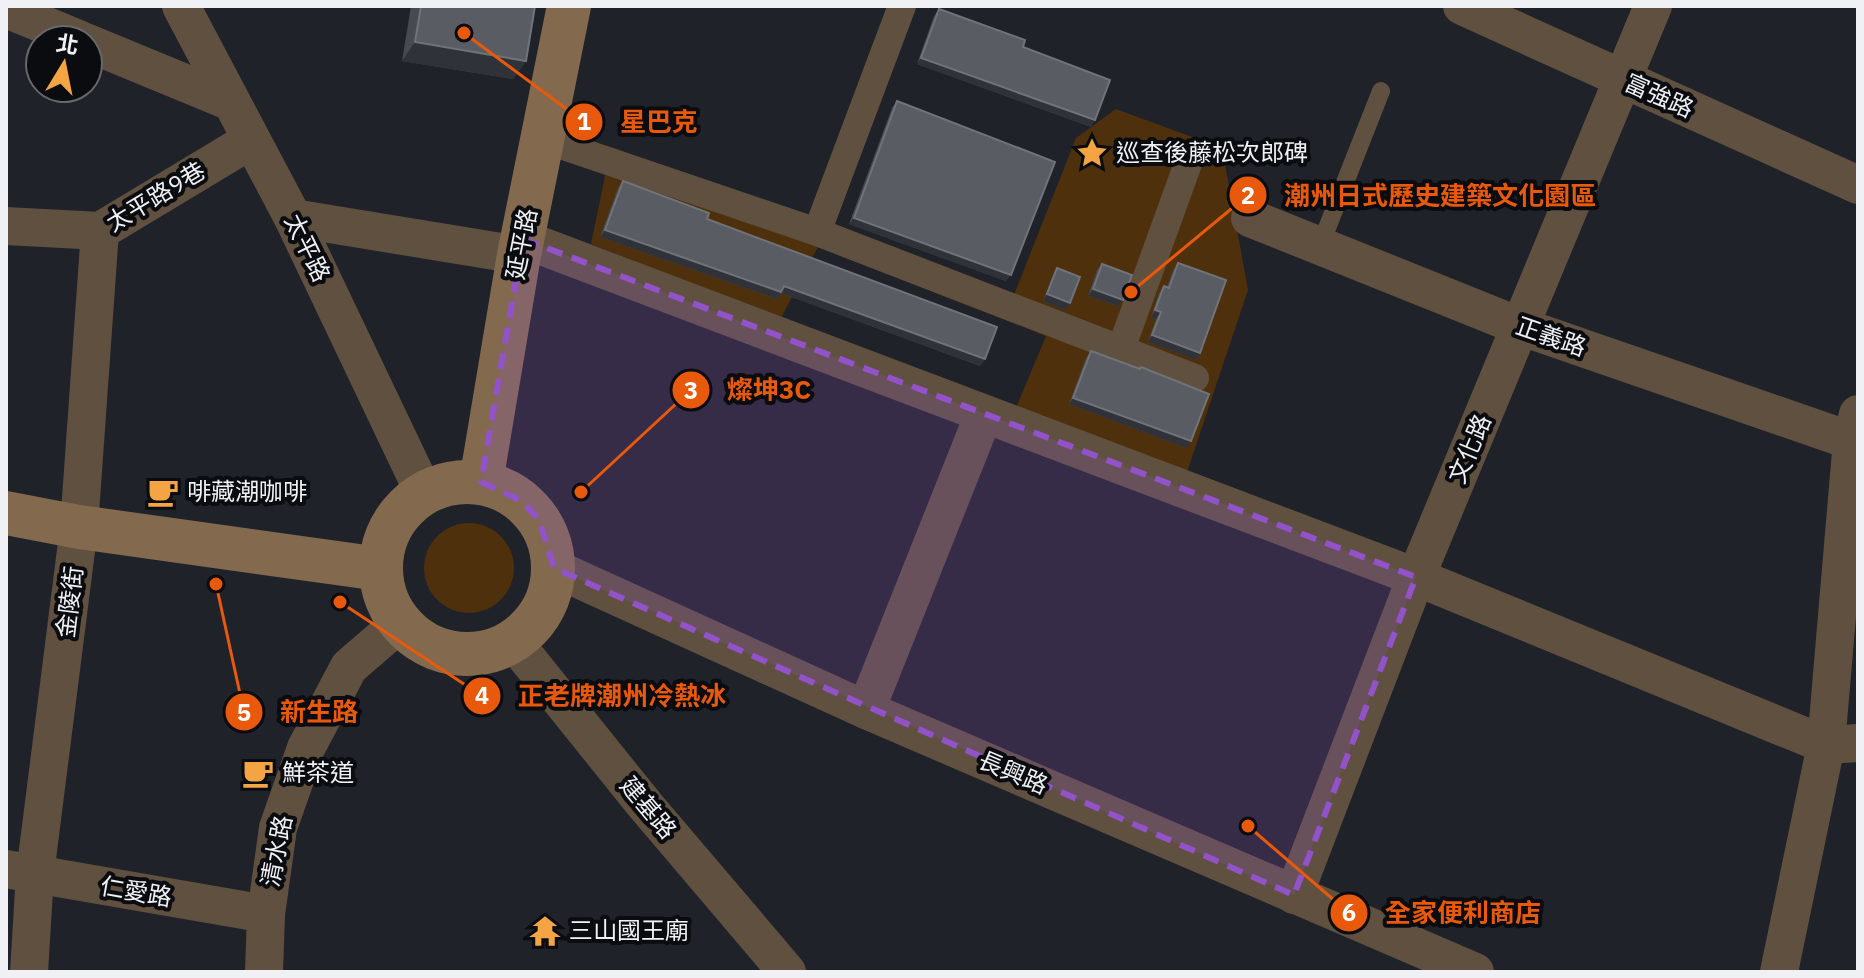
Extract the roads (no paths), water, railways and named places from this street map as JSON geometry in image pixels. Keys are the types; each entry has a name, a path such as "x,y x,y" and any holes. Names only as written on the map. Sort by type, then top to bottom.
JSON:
{"main road":[{"name":"延平路","path":"481,482 521,247 569,6"},
{"path":"457,482 481,482 500,488 522,501 539,520 550,543 554,568 549,597 535,622 513,641 490,651 466,654 441,650 419,639 400,623 386,597 380,569 384,543 396,519 424,493 457,482"},
{"path":"6,513 79,527 380,569"}],"street":[{"name":"太平路","path":"181,6 293,218 424,493"},
{"path":"817,232 902,6"},
{"name":"富強路","path":"1462,6 1858,185"},
{"name":"文化路","path":"1294,895 1416,577 1653,6"},
{"path":"6,9 42,24"},
{"path":"104,50 231,102"},
{"path":"543,139 817,232 1195,378"},
{"name":"太平路9巷","path":"6,226 100,231 251,140"},
{"path":"1121,349 1190,158"},
{"path":"293,218 521,247 984,414 1416,577 1842,744"},
{"name":"正義路","path":"1250,218 1522,327 1856,432"},
{"name":"金陵街","path":"29,972 21,872 79,527 100,231"},
{"path":"866,710 984,414"},
{"path":"1779,972 1842,744 1856,432"},
{"name":"長興路","path":"554,568 866,710 1475,972"},
{"name":"清水路","path":"264,972 266,914 278,828 306,748 349,667 400,623"},
{"name":"建基路","path":"513,641 645,805 785,971"},
{"name":"仁愛路","path":"21,872 266,914"}],"lane":[{"path":"1320,246 1381,91"}],"place":[{"name":"星巴克","path":"464,33"},
{"name":"巡查後藤松次郎碑","path":"1092,153"},
{"name":"潮州日式歷史建築文化園區","path":"1131,292"},
{"name":"啡藏潮咖啡","path":"163,492"},
{"name":"燦坤3C","path":"581,492"},
{"name":"新生路","path":"216,584"},
{"name":"正老牌潮州冷熱冰","path":"340,602"},
{"name":"鮮茶道","path":"258,773"},
{"name":"全家便利商店","path":"1248,826"},
{"name":"三山國王廟","path":"545,931"}]}
